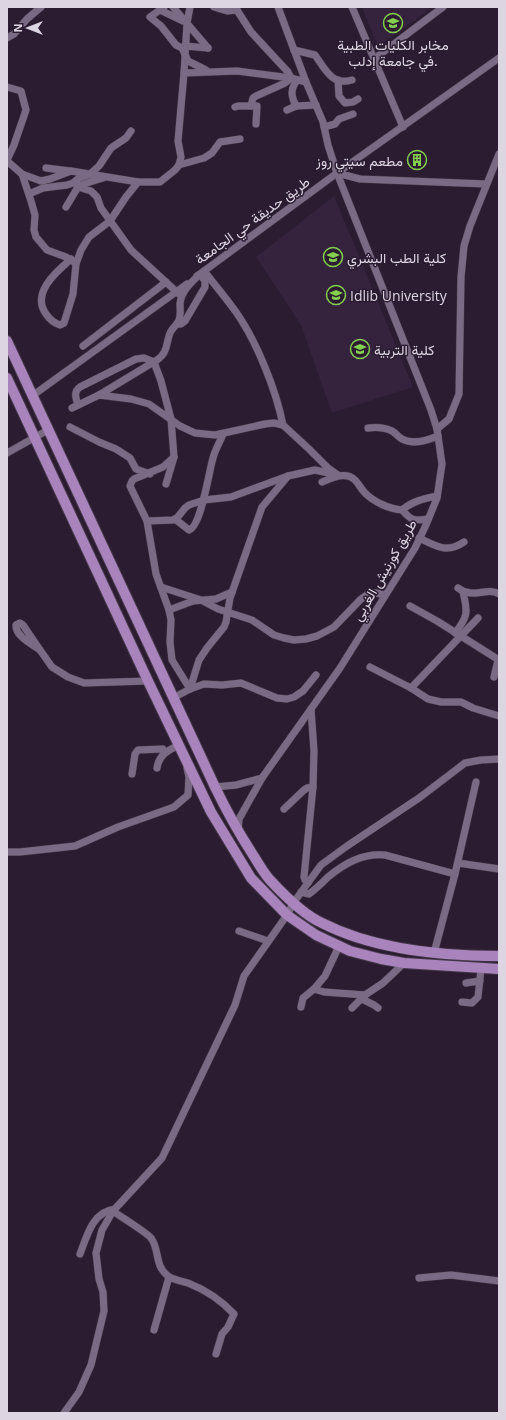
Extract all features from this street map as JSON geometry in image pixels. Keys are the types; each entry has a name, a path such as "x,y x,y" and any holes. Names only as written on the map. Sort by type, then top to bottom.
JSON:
{"main road":[{"path":"7,341 215,788 238,832 270,880 320,923 344,933 392,948 434,953 499,956"},
{"path":"7,378 148,681 187,759 211,812 251,878 287,915 316,934 350,951 404,963 499,969"}],"street":[{"path":"7,38 14,34 26,20 42,7"},
{"path":"173,7 208,48 185,46"},
{"path":"46,168 138,182 160,182 175,170 179,165 181,157 178,141 187,23 190,7"},
{"path":"214,7 225,10 236,8 251,32 294,79"},
{"name":"طريق كورنيش الغربي","path":"238,832 239,819 262,778 340,668 420,538 437,496 442,464 437,432 428,402 337,173 324,127 278,7"},
{"path":"352,7 403,127"},
{"path":"374,59 443,7"},
{"path":"187,23 162,8 150,17 161,26 176,45 182,48 191,64 209,71"},
{"path":"294,50 315,54 334,79 344,82 352,80"},
{"name":"طريق حديقة حي الجامعة","path":"179,294 202,272 337,173 499,58"},
{"path":"184,73 237,71 306,82"},
{"path":"251,106 253,98 256,96 294,79"},
{"path":"294,79 291,92 296,106"},
{"path":"338,80 339,96 345,103 353,102 358,99"},
{"path":"7,87 21,91 26,110 7,161 22,174 41,181 71,171"},
{"path":"287,110 296,106 316,105"},
{"path":"235,107 257,106 256,124"},
{"path":"324,127 335,124 339,119 353,114"},
{"path":"66,207 75,185 80,178 89,175 99,166 111,148 126,138 131,131"},
{"path":"179,165 204,158 212,153 220,142 240,139"},
{"path":"368,428 381,427 394,431 400,438 409,442 420,442 437,432 449,419 459,394 460,277 464,246 470,226 499,154"},
{"path":"337,173 360,179 486,184"},
{"path":"22,174 35,215 34,230 36,237 47,250 60,254 73,261"},
{"path":"490,174 499,176"},
{"path":"29,194 43,188 75,185 105,177"},
{"path":"73,261 73,294 64,323 60,325 51,321 42,305 41,297 50,280 73,261 89,237 110,221 138,182"},
{"path":"75,185 91,191 97,197 101,208 131,250 179,294 180,316 177,324 170,332 165,351 160,358 154,362 99,395 75,406 75,395 76,391 80,387 136,359 144,358 154,362 161,380 171,419 174,457 166,484"},
{"path":"177,324 181,324 185,321 205,287 202,272"},
{"path":"202,272 227,300 244,325 275,391 282,425"},
{"path":"83,346 166,282"},
{"path":"32,396 179,294"},
{"path":"99,395 131,399 149,404 180,426 195,433 215,435 266,424 274,423 282,425 309,448 328,468 338,475"},
{"path":"70,427 116,449 130,458 136,469 150,474"},
{"path":"7,453 48,430"},
{"path":"147,521 175,519 187,529 193,529 204,500 213,457 223,434"},
{"path":"174,457 162,467 150,474 134,479 130,486 147,521 156,574 169,610 171,620 170,647 172,660 190,689"},
{"path":"175,519 186,506 204,500 231,497 288,476 314,470 351,477 366,494 391,509 402,510 410,519 414,521 428,519"},
{"path":"322,482 338,475"},
{"path":"190,689 199,660 206,648 224,627 230,598 262,507 288,476"},
{"path":"402,510 417,500 437,496"},
{"path":"420,538 446,549 456,548 464,542"},
{"path":"161,588 201,600 228,612 252,620 274,635 294,640 316,636 334,627 361,599 368,594 376,593 385,595"},
{"path":"458,635 466,617 466,607 460,590 477,594 490,591 499,594"},
{"path":"169,610 201,600 216,599 232,592"},
{"path":"410,606 499,660 494,677"},
{"path":"411,688 458,635 478,618"},
{"path":"40,650 52,666 68,677 84,683 148,681"},
{"path":"370,667 411,688 428,699 441,702 461,702 473,708 499,716"},
{"path":"173,698 190,689 208,683 222,685 241,683 277,698 287,699 294,697 302,691 316,675"},
{"path":"308,883 304,876 313,787 314,751 311,709"},
{"path":"158,768 158,764 164,753 180,745"},
{"path":"132,774 134,770 134,754 138,750 163,749 164,753"},
{"path":"7,852 75,846 118,827 174,807 188,795 189,778 187,759"},
{"path":"64,1413 79,1392 91,1365 104,1311 103,1292 99,1279 96,1254 102,1230 114,1210 162,1158 235,1005 244,976 321,865 419,798 465,763 499,759"},
{"path":"215,788 262,778"},
{"path":"434,953 458,862 476,782"},
{"path":"284,809 306,788 313,787"},
{"path":"301,892 309,894 337,870 350,862 361,857 373,855 385,855 455,874"},
{"path":"458,862 499,869"},
{"path":"239,931 268,941"},
{"path":"301,1007 303,998 314,989 325,976 339,946"},
{"path":"352,1008 383,983 404,963"},
{"path":"462,1002 475,1001 478,996 481,969"},
{"path":"466,983 480,981"},
{"path":"314,989 324,992 364,997 378,1008"},
{"path":"80,1254 92,1224 101,1214 108,1210 114,1210 150,1237 155,1246 160,1267 169,1277 188,1283 212,1294 224,1303 234,1314 228,1327 222,1334 216,1354"},
{"path":"420,1278 450,1275 499,1280"},
{"path":"154,1330 169,1277"}],"shaded area":[{"path":"362,7 433,7 378,47"},
{"path":"334,196 413,387 332,413 301,325 256,257"}],"place":[{"name":"مخابر الكليات الطبية في جامعة إدلب.","path":"393,23"},
{"name":"مطعم سيتي روز","path":"417,160"},
{"name":"كلية الطب البشري","path":"333,257"},
{"name":"Idlib University","path":"336,295"},
{"name":"كلية التربية","path":"360,349"}]}
